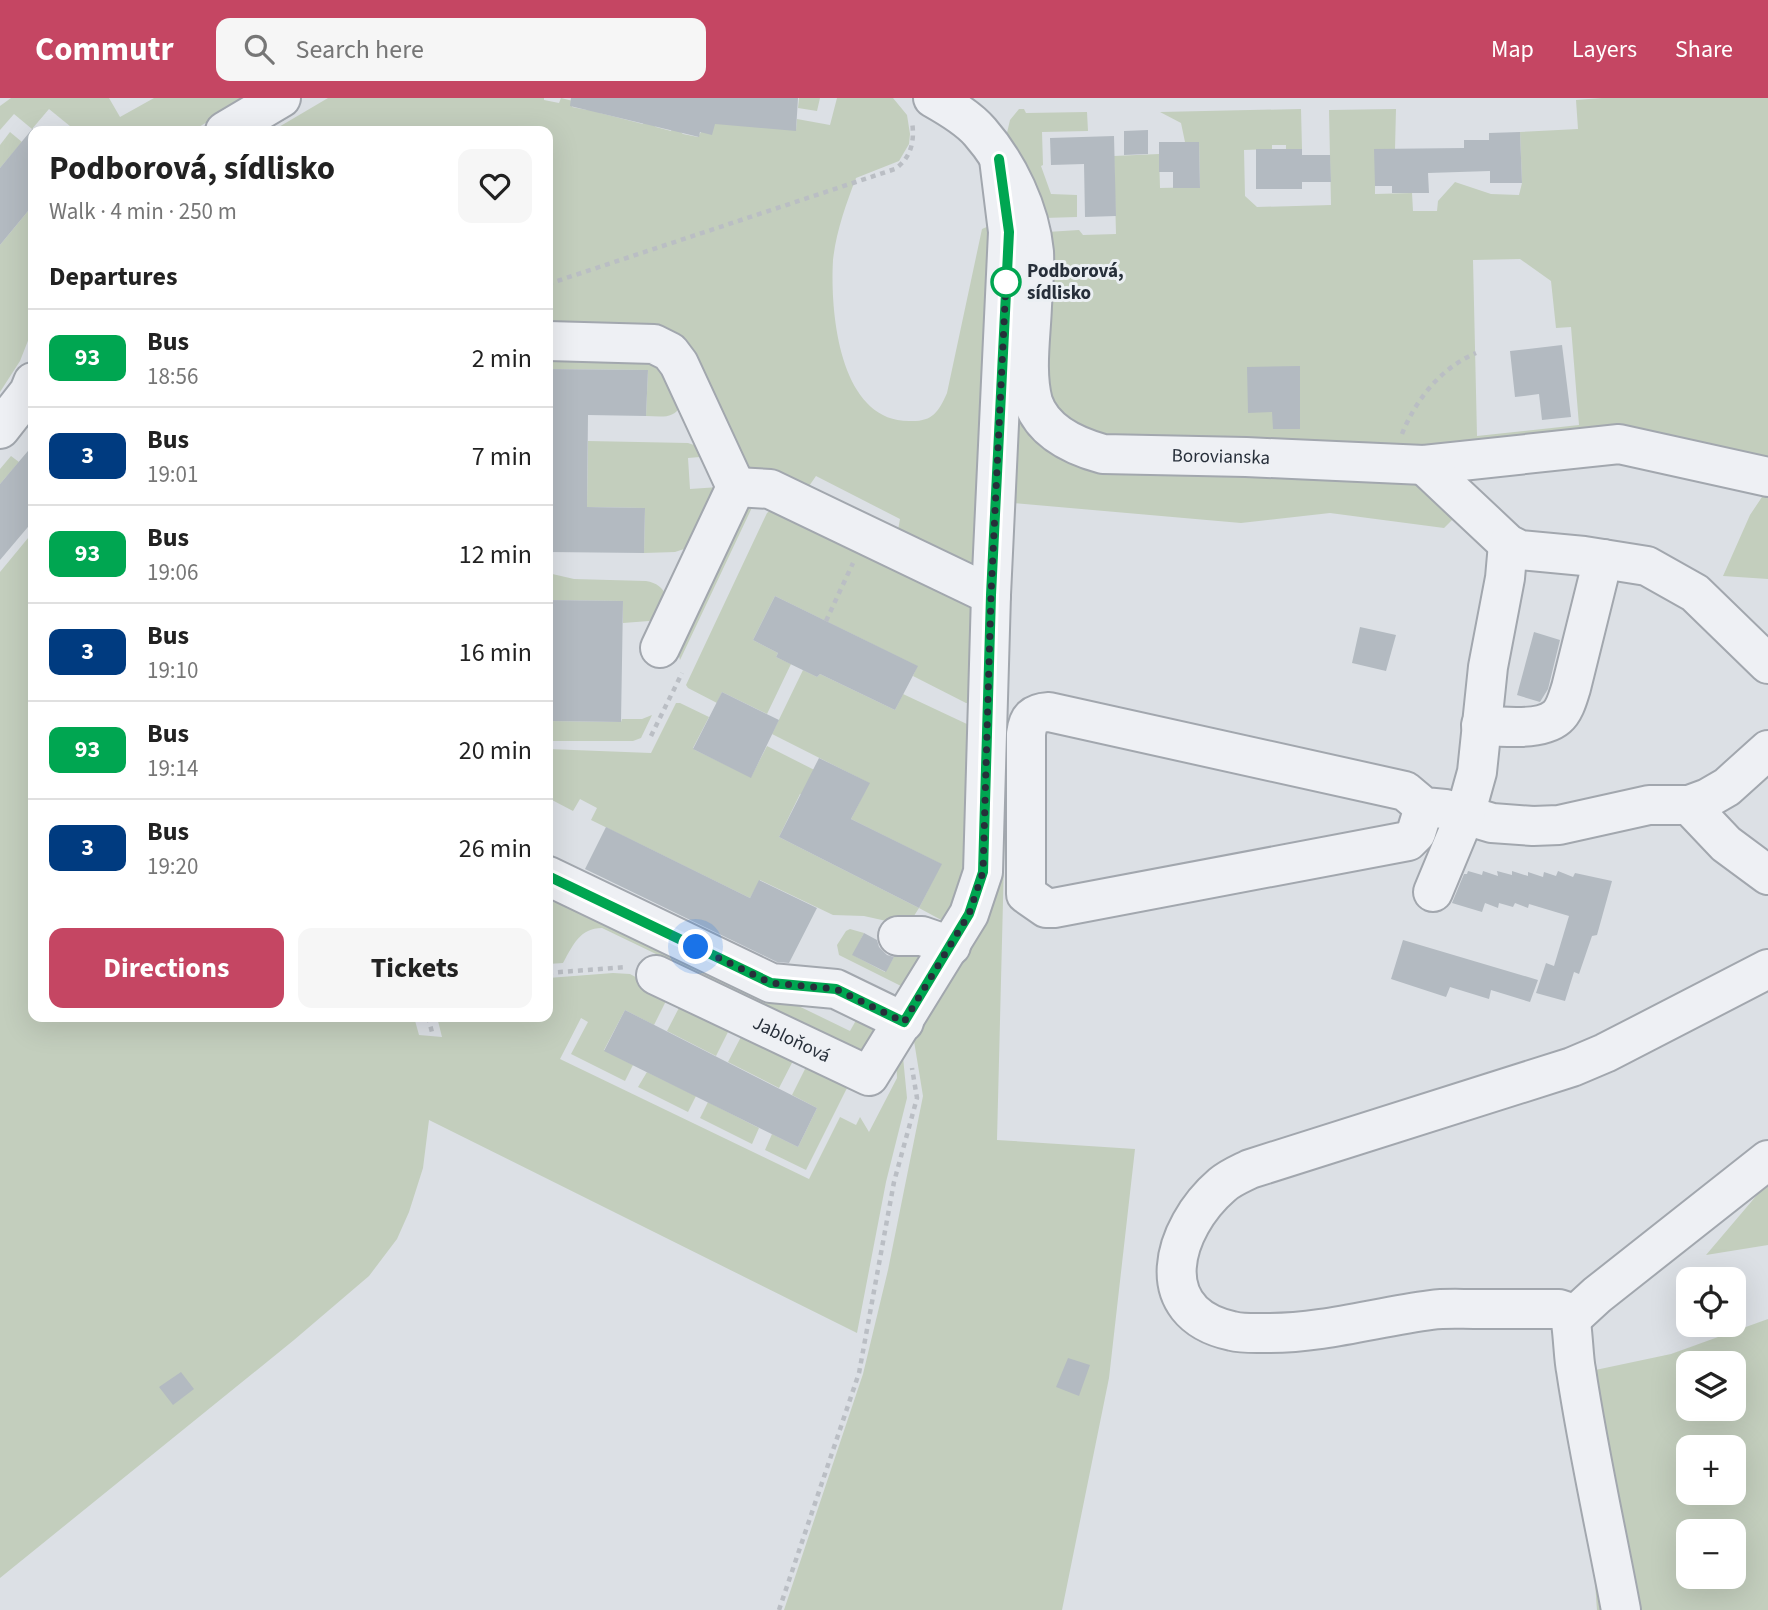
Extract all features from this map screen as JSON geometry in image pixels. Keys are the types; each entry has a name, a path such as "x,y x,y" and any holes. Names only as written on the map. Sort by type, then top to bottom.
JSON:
{"street":[{"path":"233,126 281,98"},
{"name":"Borovianska","path":"944,105 979,131 999,159 1023,203 1034,252 1029,363 1034,402 1046,423 1063,439 1084,449 1102,454 1246,457 1408,465 1619,444 1768,477"},
{"name":"Jabloňová","path":"656,975 869,1076 904,1022 926,933 969,914 983,872 973,716 991,595 1009,232 999,159"},
{"path":"553,341 654,344 670,352 679,364 736,487"},
{"path":"0,429 28,393"},
{"path":"1408,465 1508,544 1520,550 1647,566 1695,593 1768,664"},
{"path":"736,487 770,489 991,595"},
{"path":"660,648 736,487"},
{"path":"1433,892 1465,815 1477,772 1489,667 1505,578 1508,544"},
{"path":"1482,725 1502,728 1540,725 1557,718 1571,688 1603,559"},
{"path":"1424,807 1416,833 1408,841 1054,908 1046,908 1026,894 1026,734 1027,723 1039,712 1405,790 1424,807 1445,809 1492,824 1559,825 1649,805 1689,805 1708,799 1727,787 1768,750"},
{"path":"1689,805 1726,844 1768,875"},
{"path":"553,878 771,983 836,989 904,1022"},
{"path":"1621,1610 1601,1498 1585,1429 1571,1344 1572,1318 1568,1312 1435,1309 1311,1332 1235,1332 1198,1317 1187,1308 1175,1280 1175,1265 1185,1235 1196,1216 1231,1178 1250,1169 1572,1067 1605,1053 1768,969"},
{"path":"1572,1318 1597,1294 1768,1160"}],"path":[{"path":"553,282 895,169 903,163 914,134 944,105"},
{"path":"1408,465 1403,431 1418,404 1436,380 1456,361 1476,352"},
{"path":"825,621 867,534"},
{"path":"553,973 636,967 656,975"},
{"path":"429,1022 433,1036"},
{"path":"779,1610 859,1373 894,1182 917,1098 904,1022"}],"green space":[{"path":"11,98 109,98 120,117 154,98 248,98 200,126 70,126 49,109 35,126 28,126 14,114 0,130 0,106"},
{"path":"328,98 544,98 559,103 561,98 573,101 572,107 587,110 601,107 600,113 643,124 644,118 656,127 671,131 673,125 683,134 698,137 721,98 796,130 797,119 830,125 837,98 893,98 907,115 909,144 899,161 856,178 852,188 834,250 833,282 837,334 853,384 867,403 886,416 909,421 929,418 947,393 982,229 989,226 978,568 897,536 900,519 816,476 807,489 746,468 680,341 553,333 553,126 280,126"},
{"path":"799,98 820,98 817,111 798,108"},
{"path":"1768,98 1768,464 1092,439 1048,401 1047,232 1079,230 1083,235 1116,234 1114,156 1159,154 1160,188 1200,187 1199,142 1185,142 1181,123 1160,112 1301,109 1302,149 1286,149 1286,145 1272,145 1272,149 1244,150 1245,196 1257,207 1331,205 1329,110 1396,109 1395,149 1375,149 1375,194 1412,193 1413,211 1437,211 1438,201 1455,182 1491,194 1519,195 1522,183 1520,132 1578,129 1576,100","holes":["1520,259 1551,281 1556,328 1571,327 1579,425 1477,436 1473,260"]},
{"path":"1019,109 1024,109 1026,113 1087,112 1088,131 1042,132 1041,166 1051,194 1077,195 1077,217 1044,218 1006,137 1010,120"},
{"path":"10,132 22,142 0,168 0,145"},
{"path":"28,211 28,341 20,361 0,392 0,245"},
{"path":"1013,295 1029,424 1416,483 1459,513 1444,528 1330,513 1241,523 1013,503 997,1140 1135,1149 1109,1378 1062,1610 784,1610 863,1374 888,1270 923,1096 914,1041 917,1026 960,957"},
{"path":"553,349 654,356 680,406 674,413 661,417 646,416 648,370 553,369"},
{"path":"588,441 688,443 700,447 712,456 688,458 690,489 719,487 690,547 675,552 644,553 645,508 587,507"},
{"path":"11,456 19,462 0,484 0,469"},
{"path":"1768,488 1768,579 1723,576 1750,515"},
{"path":"756,499 680,660 675,640 737,514"},
{"path":"773,508 973,605 972,703 966,703 913,676 917,666 775,596 753,640 778,653 776,657 791,664 767,714 722,692 717,703 688,688 686,685 767,513"},
{"path":"28,538 28,1022 415,1022 419,1035 442,1037 438,1022 553,1022 553,978 630,974 669,995 654,1025 625,1010 604,1050 633,1065 625,1081 571,1054 588,1022 581,1018 560,1059 809,1179 840,1117 856,1125 860,1117 869,1132 897,1078 896,1057 902,1047 907,1098 886,1182 857,1333 429,1120 423,1168 409,1212 397,1239 369,1276 0,1578 0,572"},
{"path":"553,574 574,579 646,581 659,586 667,597 657,617 649,621 623,623 623,601 553,600"},
{"path":"803,670 817,677 820,674 895,710 903,694 969,725 966,880 945,922 919,908 941,864 851,819 869,783 772,734"},
{"path":"676,703 680,703 709,717 693,748 695,750 751,777 767,746 852,789 839,813 800,794 779,837 919,908 912,919 900,924 864,916 833,915 760,880 750,898 591,820 597,808 580,799 573,811 553,801 553,749 651,753"},
{"path":"652,715 641,738 633,741 553,741 553,721 621,722 622,719 642,719"},
{"path":"553,902 605,912 850,1031 859,1015 880,1029 862,1053 602,928 583,934 563,963 553,964"},
{"path":"850,929 864,933 853,955 885,972 898,950 924,950 905,988 839,955 837,945"},
{"path":"682,1002 731,1026 716,1056 667,1031"},
{"path":"743,1033 794,1059 779,1088 728,1062"},
{"path":"807,1065 848,1086 806,1170 765,1150 772,1134 798,1147 817,1108 792,1095"},
{"path":"647,1072 696,1096 688,1112 638,1087"},
{"path":"708,1102 759,1128 752,1144 700,1118"},
{"path":"1768,1182 1768,1245 1706,1255"},
{"path":"1768,1319 1768,1610 1597,1610 1589,1497 1567,1376 1676,1352 1676,1421 1746,1421 1746,1351 1679,1351 1718,1337 1746,1337 1746,1327"}],"building":[{"path":"571,98 798,98 796,131 715,124 712,135 700,132 699,137 570,106"},
{"path":"1148,130 1148,154 1124,155 1124,131"},
{"path":"1520,132 1522,183 1490,183 1490,171 1428,173 1429,193 1392,193 1392,186 1375,186 1374,149 1464,148 1464,140 1489,140 1489,133"},
{"path":"28,134 28,211 0,245 0,168"},
{"path":"1114,136 1116,216 1085,217 1084,164 1051,165 1050,138"},
{"path":"1159,142 1199,142 1200,188 1173,188 1173,172 1159,172"},
{"path":"1256,149 1302,149 1302,155 1330,155 1331,182 1302,182 1302,189 1256,189"},
{"path":"1562,345 1571,417 1542,420 1539,394 1515,397 1510,351"},
{"path":"1300,366 1300,429 1273,429 1272,412 1248,413 1247,367"},
{"path":"553,369 648,370 646,416 588,415 587,507 645,508 644,553 553,552"},
{"path":"28,451 28,527 0,560 0,484"},
{"path":"775,596 918,666 895,710 820,674 817,677 776,657 778,653 753,640"},
{"path":"553,600 623,601 621,722 553,721"},
{"path":"1360,627 1396,635 1386,671 1352,663"},
{"path":"1534,632 1560,640 1548,689 1540,702 1517,695"},
{"path":"722,692 779,720 751,778 693,749"},
{"path":"819,758 870,783 851,819 942,864 919,908 779,837"},
{"path":"606,827 750,898 759,880 817,908 789,963 777,962 585,869"},
{"path":"1468,871 1482,875 1483,871 1498,876 1497,871 1512,875 1512,871 1528,876 1528,872 1543,877 1544,872 1556,876 1558,871 1573,877 1575,873 1612,881 1597,935 1592,936 1579,974 1574,972 1565,1001 1536,993 1546,963 1554,966 1569,916 1529,904 1528,908 1515,903 1513,907 1499,903 1498,908 1485,903 1482,912 1452,903 1464,874"},
{"path":"864,933 877,940 879,947 887,955 894,957 886,972 852,955"},
{"path":"1403,940 1538,980 1530,1002 1491,990 1489,999 1450,987 1446,997 1391,979"},
{"path":"625,1010 817,1108 798,1147 604,1051"},
{"path":"1068,1358 1090,1365 1079,1396 1056,1387"},
{"path":"181,1372 194,1389 173,1405 159,1387"}],"bus line":[{"name":"93","path":"553,878 771,983 836,989 904,1022 969,914 983,872 991,595 1009,232 999,159"}],"place":[{"name":"Podborová, sídlisko","path":"1006,282"}],"route":[{"path":"696,947 771,983 836,989 904,1022 969,914 983,872 991,595 1006,282"}]}
